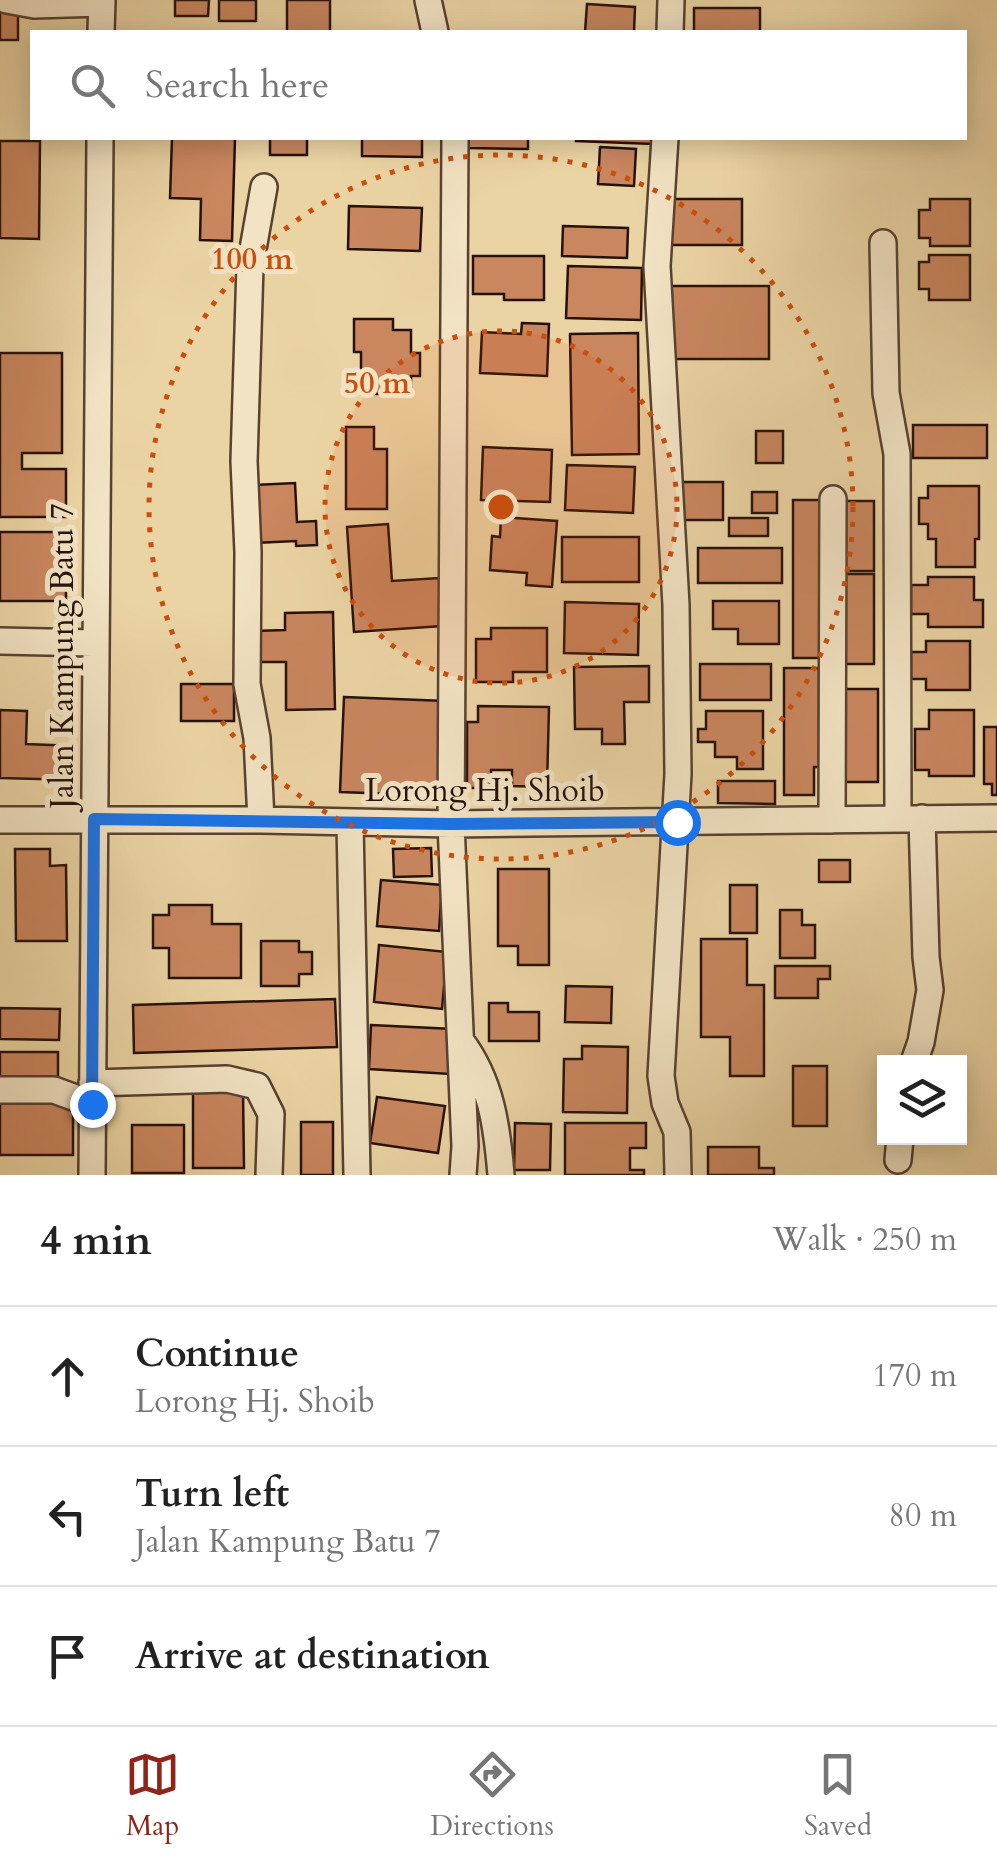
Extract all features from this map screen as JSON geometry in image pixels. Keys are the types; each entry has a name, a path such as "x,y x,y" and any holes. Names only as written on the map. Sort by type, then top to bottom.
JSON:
{"street":[{"path":"7,0 34,5 102,1 101,30"},
{"path":"428,0 434,30"},
{"path":"670,30 671,0"},
{"name":"Jalan Kampung Batu 7","path":"92,1175 100,140"},
{"path":"455,140 451,824 463,1175"},
{"path":"665,140 657,266 676,605 677,822 661,1076 665,1103 677,1132 678,1175"},
{"path":"260,820 258,738 246,684 248,552 244,462 250,266 264,187"},
{"path":"883,243 886,393 898,454 910,818 930,990 916,1055"},
{"path":"832,820 833,499"},
{"path":"0,641 94,643"},
{"name":"Lorong Hj. Shoib","path":"0,820 451,824 997,818"},
{"path":"350,823 357,1175"},
{"path":"461,1040 478,1063 494,1108 501,1175"},
{"path":"0,1090 92,1094 227,1079 258,1086 272,1114 269,1175"}],"building":[{"path":"175,0 209,0 208,16 175,16"},
{"path":"219,0 256,0 256,21 219,21"},
{"path":"287,0 330,0 330,30 287,30"},
{"path":"0,3 18,3 18,40 0,40"},
{"path":"587,4 635,7 634,30 585,30"},
{"path":"694,8 760,8 760,30 694,30"},
{"path":"172,140 235,140 232,241 200,240 201,199 170,198"},
{"path":"270,140 307,140 307,155 270,155"},
{"path":"362,140 422,140 422,157 362,156"},
{"path":"469,140 528,140 528,149 468,148"},
{"path":"576,140 654,140 653,144"},
{"path":"0,141 40,141 39,239 0,238"},
{"path":"600,147 636,149 634,186 598,184"},
{"path":"667,199 742,199 742,245 667,245"},
{"path":"930,199 970,199 970,246 930,246 930,238 919,238 919,210 930,210"},
{"path":"349,206 422,208 420,251 348,249"},
{"path":"563,226 628,228 627,258 562,256"},
{"path":"929,255 970,255 970,300 929,300 929,289 919,289 919,262 929,262"},
{"path":"473,256 544,256 544,300 504,300 504,294 473,294"},
{"path":"568,266 642,268 641,320 566,318"},
{"path":"670,286 769,286 769,359 670,359"},
{"path":"354,319 393,319 393,330 411,330 411,353 420,353 420,376 411,376 411,394 361,394 361,352 354,352"},
{"path":"522,323 549,324 547,376 480,373 482,332 521,334"},
{"path":"638,333 639,454 572,455 570,334"},
{"path":"0,353 62,353 62,453 22,453 22,469 66,469 66,517 0,517"},
{"path":"913,425 987,425 987,458 913,458"},
{"path":"346,427 374,427 374,449 387,449 387,509 346,509"},
{"path":"756,431 783,431 783,463 756,463"},
{"path":"483,447 552,450 550,502 481,500"},
{"path":"567,465 635,467 633,513 565,510"},
{"path":"681,482 723,482 723,520 681,520"},
{"path":"295,483 297,522 316,521 317,545 296,546 296,541 254,543 252,485"},
{"path":"928,486 979,486 975,567 936,567 936,539 928,539 928,524 919,524 919,498 928,498"},
{"path":"752,492 777,492 777,513 752,513"},
{"path":"793,500 827,500 827,658 793,658"},
{"path":"838,501 874,501 874,571 838,571"},
{"path":"501,517 557,521 552,587 526,585 527,573 490,570 492,536 500,537"},
{"path":"729,518 768,518 768,536 729,536"},
{"path":"388,524 392,581 439,578 442,626 354,632 347,527"},
{"path":"0,532 66,532 66,601 0,601"},
{"path":"562,537 639,537 639,582 562,582"},
{"path":"698,548 782,548 782,583 698,583"},
{"path":"839,574 874,574 874,664 839,664"},
{"path":"928,577 974,577 974,600 983,600 983,627 928,627 928,614 911,614 911,585 928,585"},
{"path":"713,601 779,601 779,644 738,644 738,629 713,629"},
{"path":"565,602 639,604 638,655 564,653"},
{"path":"333,612 335,709 286,710 286,662 252,662 252,631 285,630 285,613"},
{"path":"491,628 547,628 547,672 513,672 513,682 476,682 476,639 491,639"},
{"path":"926,641 970,641 970,690 926,690 926,679 911,679 911,652 926,652"},
{"path":"700,664 771,664 771,700 700,700"},
{"path":"649,666 649,702 624,702 625,744 602,744 602,729 575,729 574,667"},
{"path":"784,668 819,668 819,767 814,767 814,795 784,795"},
{"path":"181,684 234,684 234,721 181,721"},
{"path":"840,689 878,689 878,782 840,782"},
{"path":"344,697 445,701 442,786 394,784 394,794 340,792"},
{"path":"478,706 549,707 547,787 512,786 512,770 491,770 491,788 467,788 467,722 478,722"},
{"path":"0,710 27,711 26,744 76,746 75,780 0,778"},
{"path":"929,710 974,710 974,776 929,776 929,770 915,770 915,729 929,729"},
{"path":"706,711 763,711 763,769 737,769 737,757 715,757 715,742 698,742 698,729 706,729"},
{"path":"984,727 997,727 997,795 992,795 992,784 984,784"},
{"path":"718,781 775,781 775,804 718,803"},
{"path":"431,848 432,876 394,877 393,849"},
{"path":"15,849 50,849 50,866 66,865 67,941 16,941"},
{"path":"819,860 850,860 850,882 819,882"},
{"path":"498,869 549,869 549,965 518,965 518,946 498,946"},
{"path":"381,880 442,885 439,931 377,926"},
{"path":"730,885 757,885 757,933 730,933"},
{"path":"169,905 212,905 212,924 241,924 241,978 169,978 169,948 153,948 153,915 169,915"},
{"path":"780,910 802,910 802,925 815,925 815,958 780,958"},
{"path":"701,939 747,939 747,985 764,985 764,1076 730,1076 730,1037 701,1037"},
{"path":"261,941 299,941 299,952 312,952 312,974 299,974 299,986 261,986"},
{"path":"379,945 447,952 442,1009 374,1002"},
{"path":"775,966 830,966 830,979 818,979 818,998 775,998"},
{"path":"566,986 612,987 611,1023 565,1022"},
{"path":"335,999 337,1047 134,1053 133,1005"},
{"path":"489,1003 508,1003 508,1012 539,1012 539,1041 489,1041"},
{"path":"0,1008 60,1009 59,1040 0,1039"},
{"path":"371,1025 453,1029 450,1074 369,1069"},
{"path":"582,1046 628,1047 627,1113 563,1112 564,1059 582,1059"},
{"path":"0,1052 58,1052 58,1083 0,1083"},
{"path":"793,1066 827,1066 827,1126 793,1126"},
{"path":"243,1091 244,1168 193,1168 193,1092"},
{"path":"377,1097 445,1106 438,1153 370,1143"},
{"path":"0,1098 73,1098 73,1155 0,1155"},
{"path":"301,1122 333,1122 333,1175 301,1175"},
{"path":"515,1123 551,1124 550,1170 514,1170"},
{"path":"565,1123 646,1123 646,1148 630,1148 630,1170 644,1170 644,1175 565,1175"},
{"path":"132,1125 184,1125 184,1173 132,1173"},
{"path":"708,1147 759,1147 759,1168 774,1168 774,1175 708,1175"}],"route":[{"path":"92,1104 94,819 451,824 677,822"}]}
